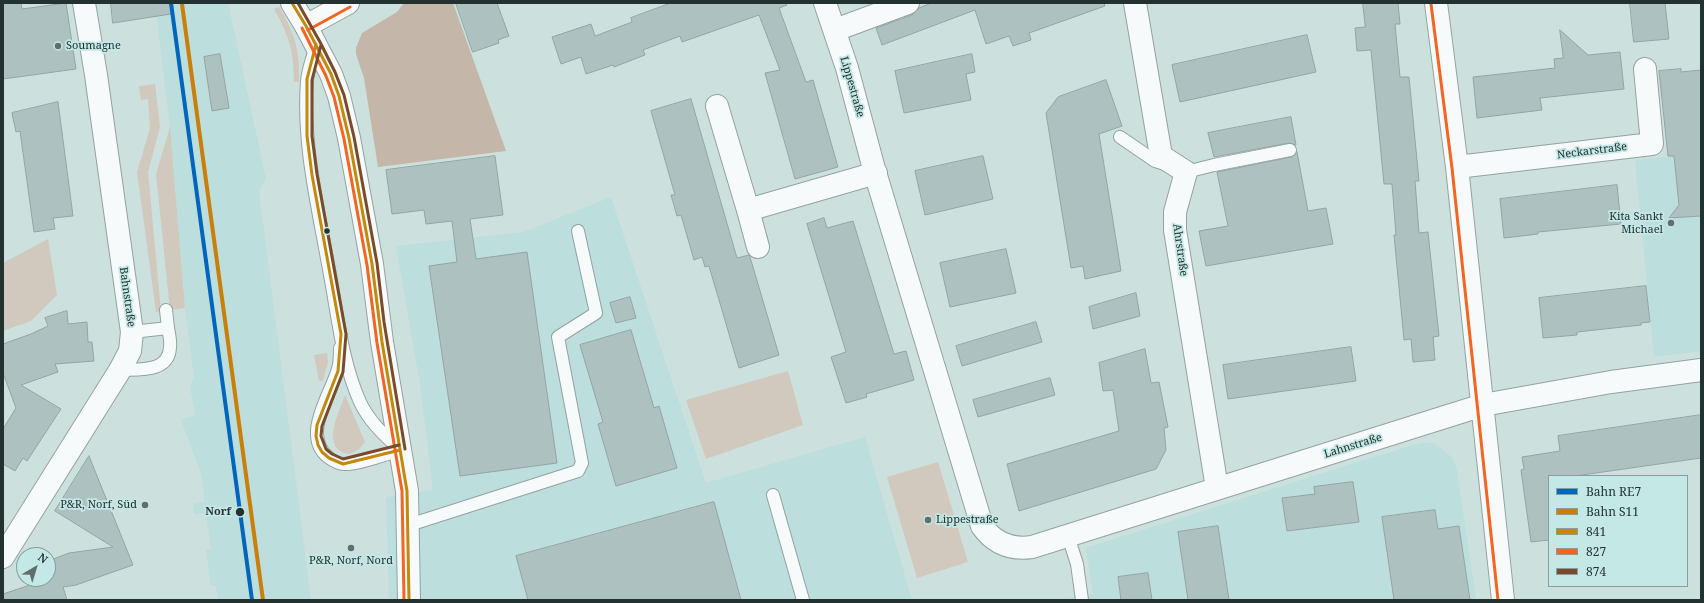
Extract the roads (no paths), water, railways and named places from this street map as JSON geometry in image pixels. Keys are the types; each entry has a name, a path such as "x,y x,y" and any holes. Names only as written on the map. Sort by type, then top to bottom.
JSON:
{"street":[{"name":"Bahnstraße","path":"3,557 120,370 130,351 132,332 96,75 84,3"},
{"path":"292,3 311,35 330,74 339,96 349,138 372,264 380,329 408,491 409,600"},
{"path":"311,35 348,3"},
{"name":"Lippestraße","path":"825,3 847,68 876,173 982,526 995,540 1012,547"},
{"path":"835,30 908,3"},
{"path":"1135,3 1161,156 1186,172"},
{"path":"1436,3 1457,167 1503,600"},
{"name":"Neckarstraße","path":"1457,167 1652,144 1645,69"},
{"path":"717,106 758,248"},
{"name":"Ahrstraße","path":"1186,172 1175,212 1175,230 1217,488"},
{"path":"748,210 876,173"},
{"name":"Lahnstraße","path":"1012,547 1032,547 1483,405 1611,382 1701,370"}],"lane":[{"path":"311,35 307,79 307,136 312,175 340,334 353,384 365,410 375,425 400,450"},
{"path":"1120,136 1156,161 1186,172 1290,150"},
{"path":"409,526 578,471 582,463 558,337 596,313 578,231"},
{"path":"120,370 160,366 168,359 170,347 166,310"},
{"path":"132,332 168,328"},
{"path":"340,334 340,357 338,371 317,425 316,436 318,445 322,452 329,458 343,464 400,450"},
{"path":"773,495 803,600"},
{"path":"1068,536 1076,564 1082,600"}],"rail line":[{"name":"RE7","path":"171,3 252,600"},
{"name":"S11","path":"182,4 263,600"}],"place":[{"name":"Soumagne","path":"58,46"},
{"name":"Kita Sankt Michael","path":"1671,223"},
{"name":"P&R, Norf, Süd","path":"145,505"},
{"name":"Norf","path":"240,512"},
{"name":"Lippestraße","path":"928,520"},
{"name":"P&R, Norf, Nord","path":"351,548"}]}
